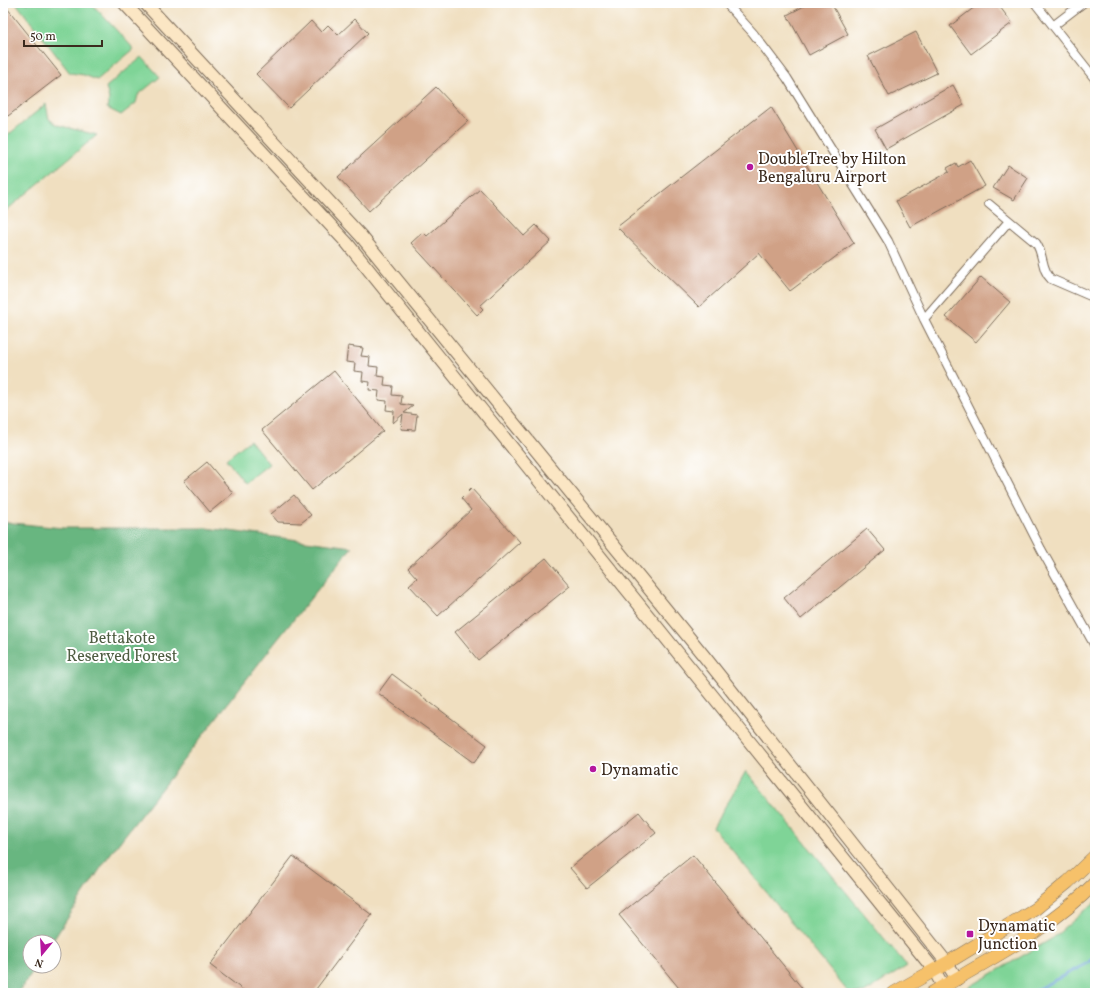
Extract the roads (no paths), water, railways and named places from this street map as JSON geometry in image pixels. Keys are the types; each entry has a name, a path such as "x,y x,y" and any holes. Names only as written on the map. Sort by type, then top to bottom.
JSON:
{"main road":[{"path":"894,993 948,963 1035,909 1068,882 1095,856"},
{"path":"937,990 1008,949 1048,922 1085,894 1095,883"}],"street":[{"path":"124,3 347,243 934,970 937,990"},
{"path":"145,3 361,236 704,656 948,963 957,978"},
{"path":"726,3 753,33 787,78 888,241 924,320 1041,549 1095,646"},
{"path":"1035,3 1095,79"},
{"path":"1053,26 1083,3"},
{"path":"989,204 1038,245 1045,271 1051,279 1095,298"},
{"path":"924,320 1009,221"}],"waterway":[{"path":"1030,993 1088,963 1095,955"}],"place":[{"name":"DoubleTree by Hilton Bengaluru Airport","path":"750,167"},
{"name":"Dynamatic","path":"593,769"},
{"name":"Dynamatic Junction","path":"970,934"}],"park label":[{"name":"Bettakote Reserved Forest","path":"122,646"}]}
